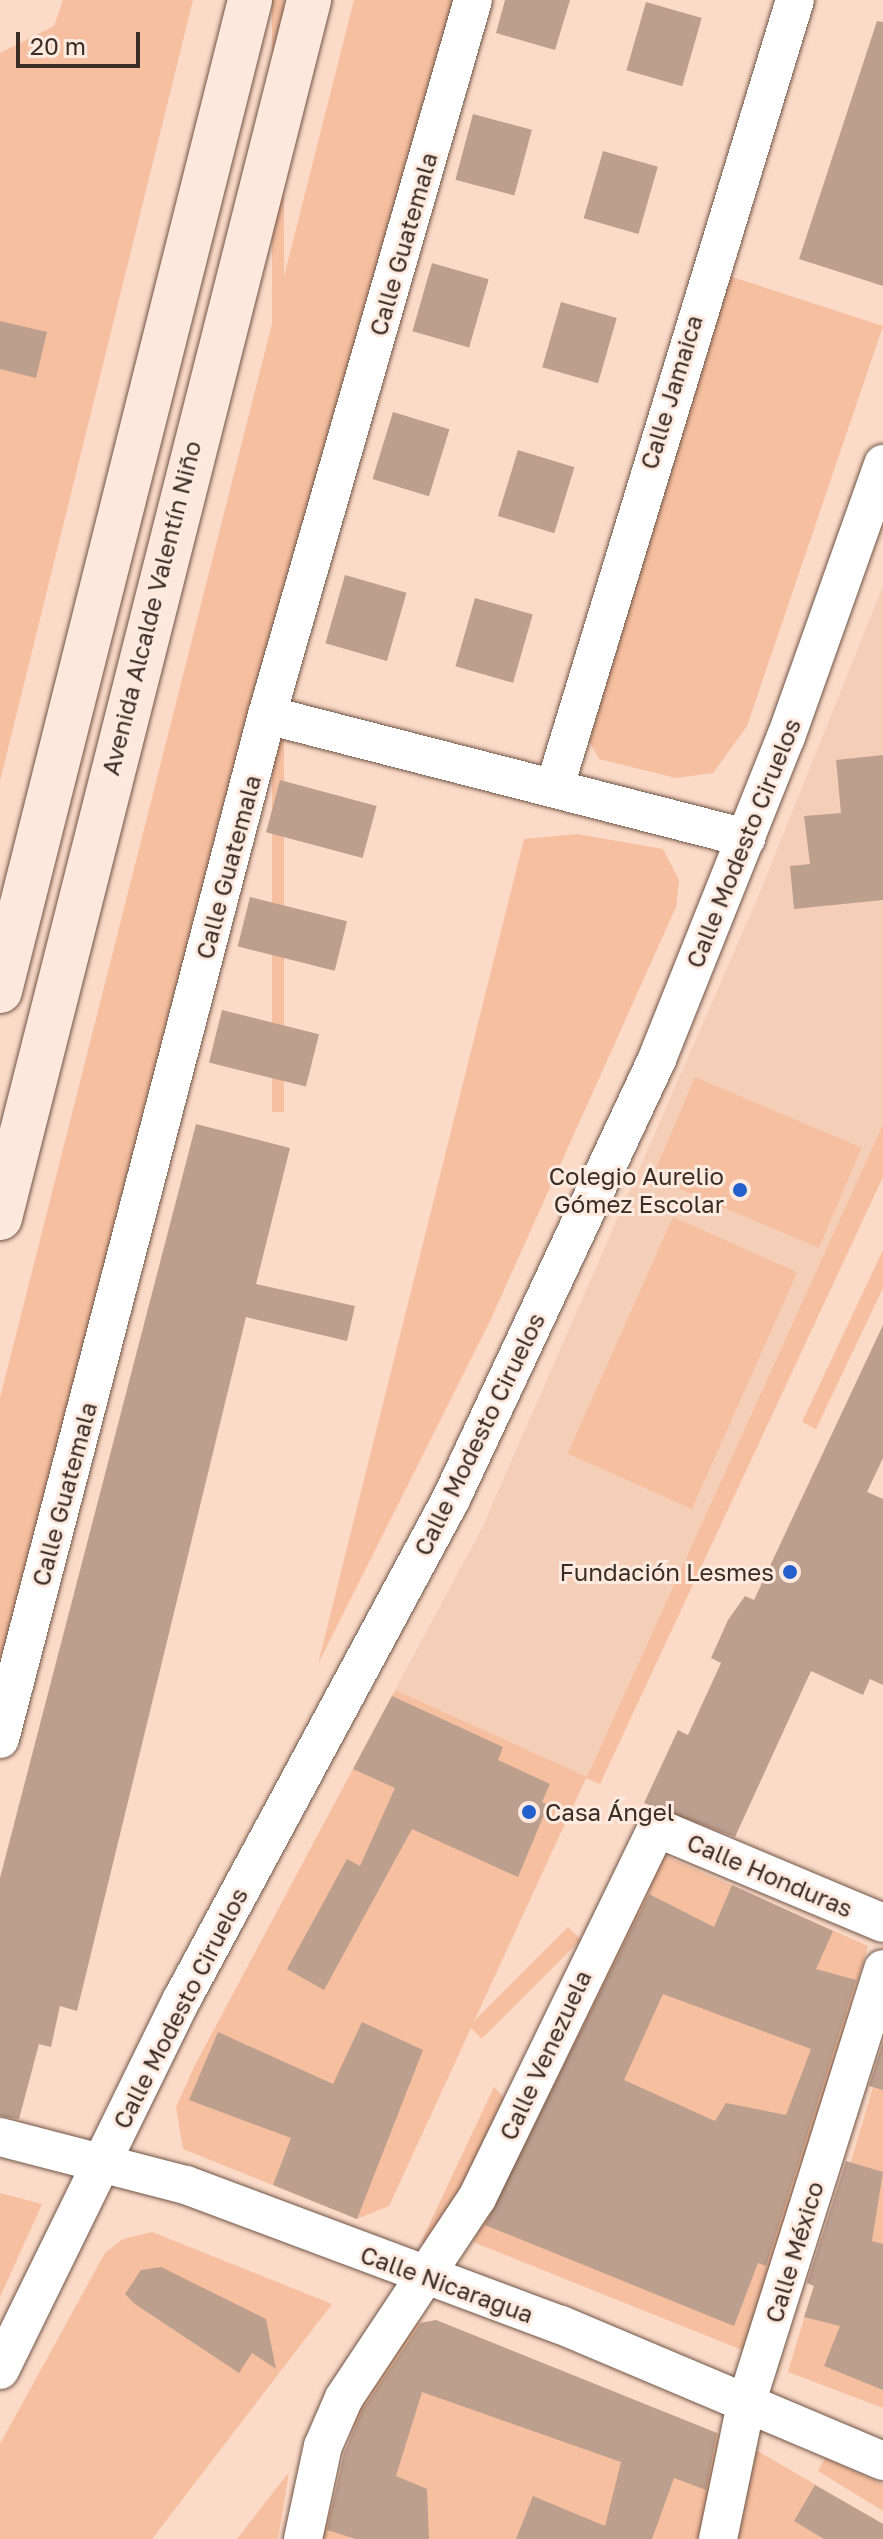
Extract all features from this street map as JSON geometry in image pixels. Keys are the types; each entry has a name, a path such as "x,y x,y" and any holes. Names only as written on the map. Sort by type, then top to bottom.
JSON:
{"street":[{"path":"0,991 250,0"},
{"name":"Avenida Alcalde Valentín Niño","path":"0,1218 309,0"},
{"name":"Calle Guatemala","path":"0,1739 267,715 473,0"},
{"name":"Calle Jamaica","path":"555,786 795,0"},
{"name":"Calle Modesto Ciruelos","path":"0,2370 248,1873 451,1499 657,1059 746,838 883,464"},
{"path":"267,715 555,786 746,838"},
{"name":"Calle Honduras","path":"657,1828 883,1923"},
{"name":"Calle Venezuela","path":"303,2539 323,2446 344,2398 477,2198 657,1828"},
{"name":"Calle México","path":"718,2539 746,2404 883,1969"},
{"name":"Calle Nicaragua","path":"0,2137 105,2159 561,2325 883,2461"}],"shaded area":[{"path":"63,0 193,0 0,781 0,53 54,26"},
{"path":"272,0 284,0 284,1112 272,1112"},
{"path":"354,0 455,0 0,1664 0,1398"},
{"path":"723,274 883,326 747,726 713,773 676,778 599,759 588,739"},
{"name":"Colegio Aurelio Gómez Escolar","path":"883,586 883,1124 587,1778 395,1690 482,1528 756,902"},
{"path":"577,834 663,849 679,880 676,907 490,1321 318,1664 524,839"},
{"path":"695,1077 862,1148 819,1248 652,1177"},
{"path":"883,1124 883,1177 600,1784 586,1778 389,2206 357,2219 183,2149 176,2107 195,2065 395,1690 587,1777"},
{"path":"673,1217 797,1272 692,1509 568,1454"},
{"path":"883,1250 883,1288 816,1429 802,1422"},
{"path":"663,1855 868,1946 747,2352 473,2242 632,1906 639,1910 649,1890 642,1885"},
{"path":"568,1927 581,1940 482,2039 469,2026"},
{"path":"883,2054 883,2408 788,2372"},
{"path":"494,2087 507,2101 431,2246 421,2242"},
{"path":"0,2193 42,2204 0,2297"},
{"path":"152,2232 332,2304 152,2539 0,2539 0,2444 105,2253 123,2239"},
{"path":"436,2320 719,2434 701,2539 322,2539 359,2406 412,2324"},
{"path":"756,2450 883,2524 883,2539 735,2539"},
{"path":"825,2458 883,2484 883,2511 818,2471"},
{"path":"289,2472 278,2539 237,2539"}],"building":[{"path":"505,0 570,0 555,50 496,33"},
{"path":"646,2 702,18 682,86 626,70"},
{"path":"877,21 883,22 883,286 799,259"},
{"path":"473,114 532,130 514,195 455,180"},
{"path":"603,151 658,167 638,234 584,218"},
{"path":"432,263 489,279 469,348 412,331"},
{"path":"561,302 617,318 598,383 542,367"},
{"path":"0,321 47,332 36,378 0,369"},
{"path":"393,412 449,429 429,496 373,479"},
{"path":"518,450 574,467 554,533 498,516"},
{"path":"345,575 407,593 387,661 325,643"},
{"path":"475,598 533,615 513,683 455,666"},
{"path":"883,755 883,900 794,909 790,866 810,864 804,816 841,813 836,760"},
{"path":"280,780 377,806 363,858 266,832"},
{"path":"250,897 347,921 335,971 238,946"},
{"path":"222,1010 319,1034 306,1087 209,1062"},
{"path":"196,1124 290,1148 256,1284 355,1306 347,1341 246,1317 77,2011 60,2006 51,2047 39,2044 19,2119 0,2116 0,1878"},
{"path":"883,1325 883,1458 867,1492 883,1499 883,1685 870,1679 863,1695 811,1671 735,1837 644,1803 678,1730 688,1735 721,1663 711,1658 728,1620 745,1596 754,1600"},
{"path":"392,1696 503,1747 498,1760 550,1784 542,1802 548,1805 518,1877 412,1829 324,1990 287,1969 347,1859 360,1866 395,1788 353,1769"},
{"path":"732,1885 833,1931 816,1969 856,1980 766,2266 758,2263 734,2326 485,2225 649,1894 714,1927","holes":["663,1994 811,2049 786,2115 726,2103 715,2121 624,2080"]},
{"path":"362,2022 423,2050 357,2219 273,2185 291,2138 189,2100 218,2032 333,2084"},
{"path":"883,2042 883,2090 869,2086"},
{"path":"846,2161 883,2172 872,2241 883,2244 883,2390 824,2366 840,2326 804,2317 814,2286 807,2283"},
{"path":"161,2267 266,2319 276,2369 252,2353 239,2373 135,2304 125,2294 141,2270"},
{"path":"436,2320 717,2433 706,2490 674,2478 652,2539 516,2539 533,2496 605,2526 621,2462 422,2392 396,2476 427,2489 429,2539 356,2539 327,2530 344,2453 363,2409 421,2323"},
{"path":"815,2485 883,2524 883,2539 824,2539 794,2521"}],"place":[{"name":"Colegio Aurelio Gómez Escolar","path":"740,1190"},
{"name":"Fundación Lesmes","path":"790,1572"},
{"name":"Casa Ángel","path":"529,1812"}]}
